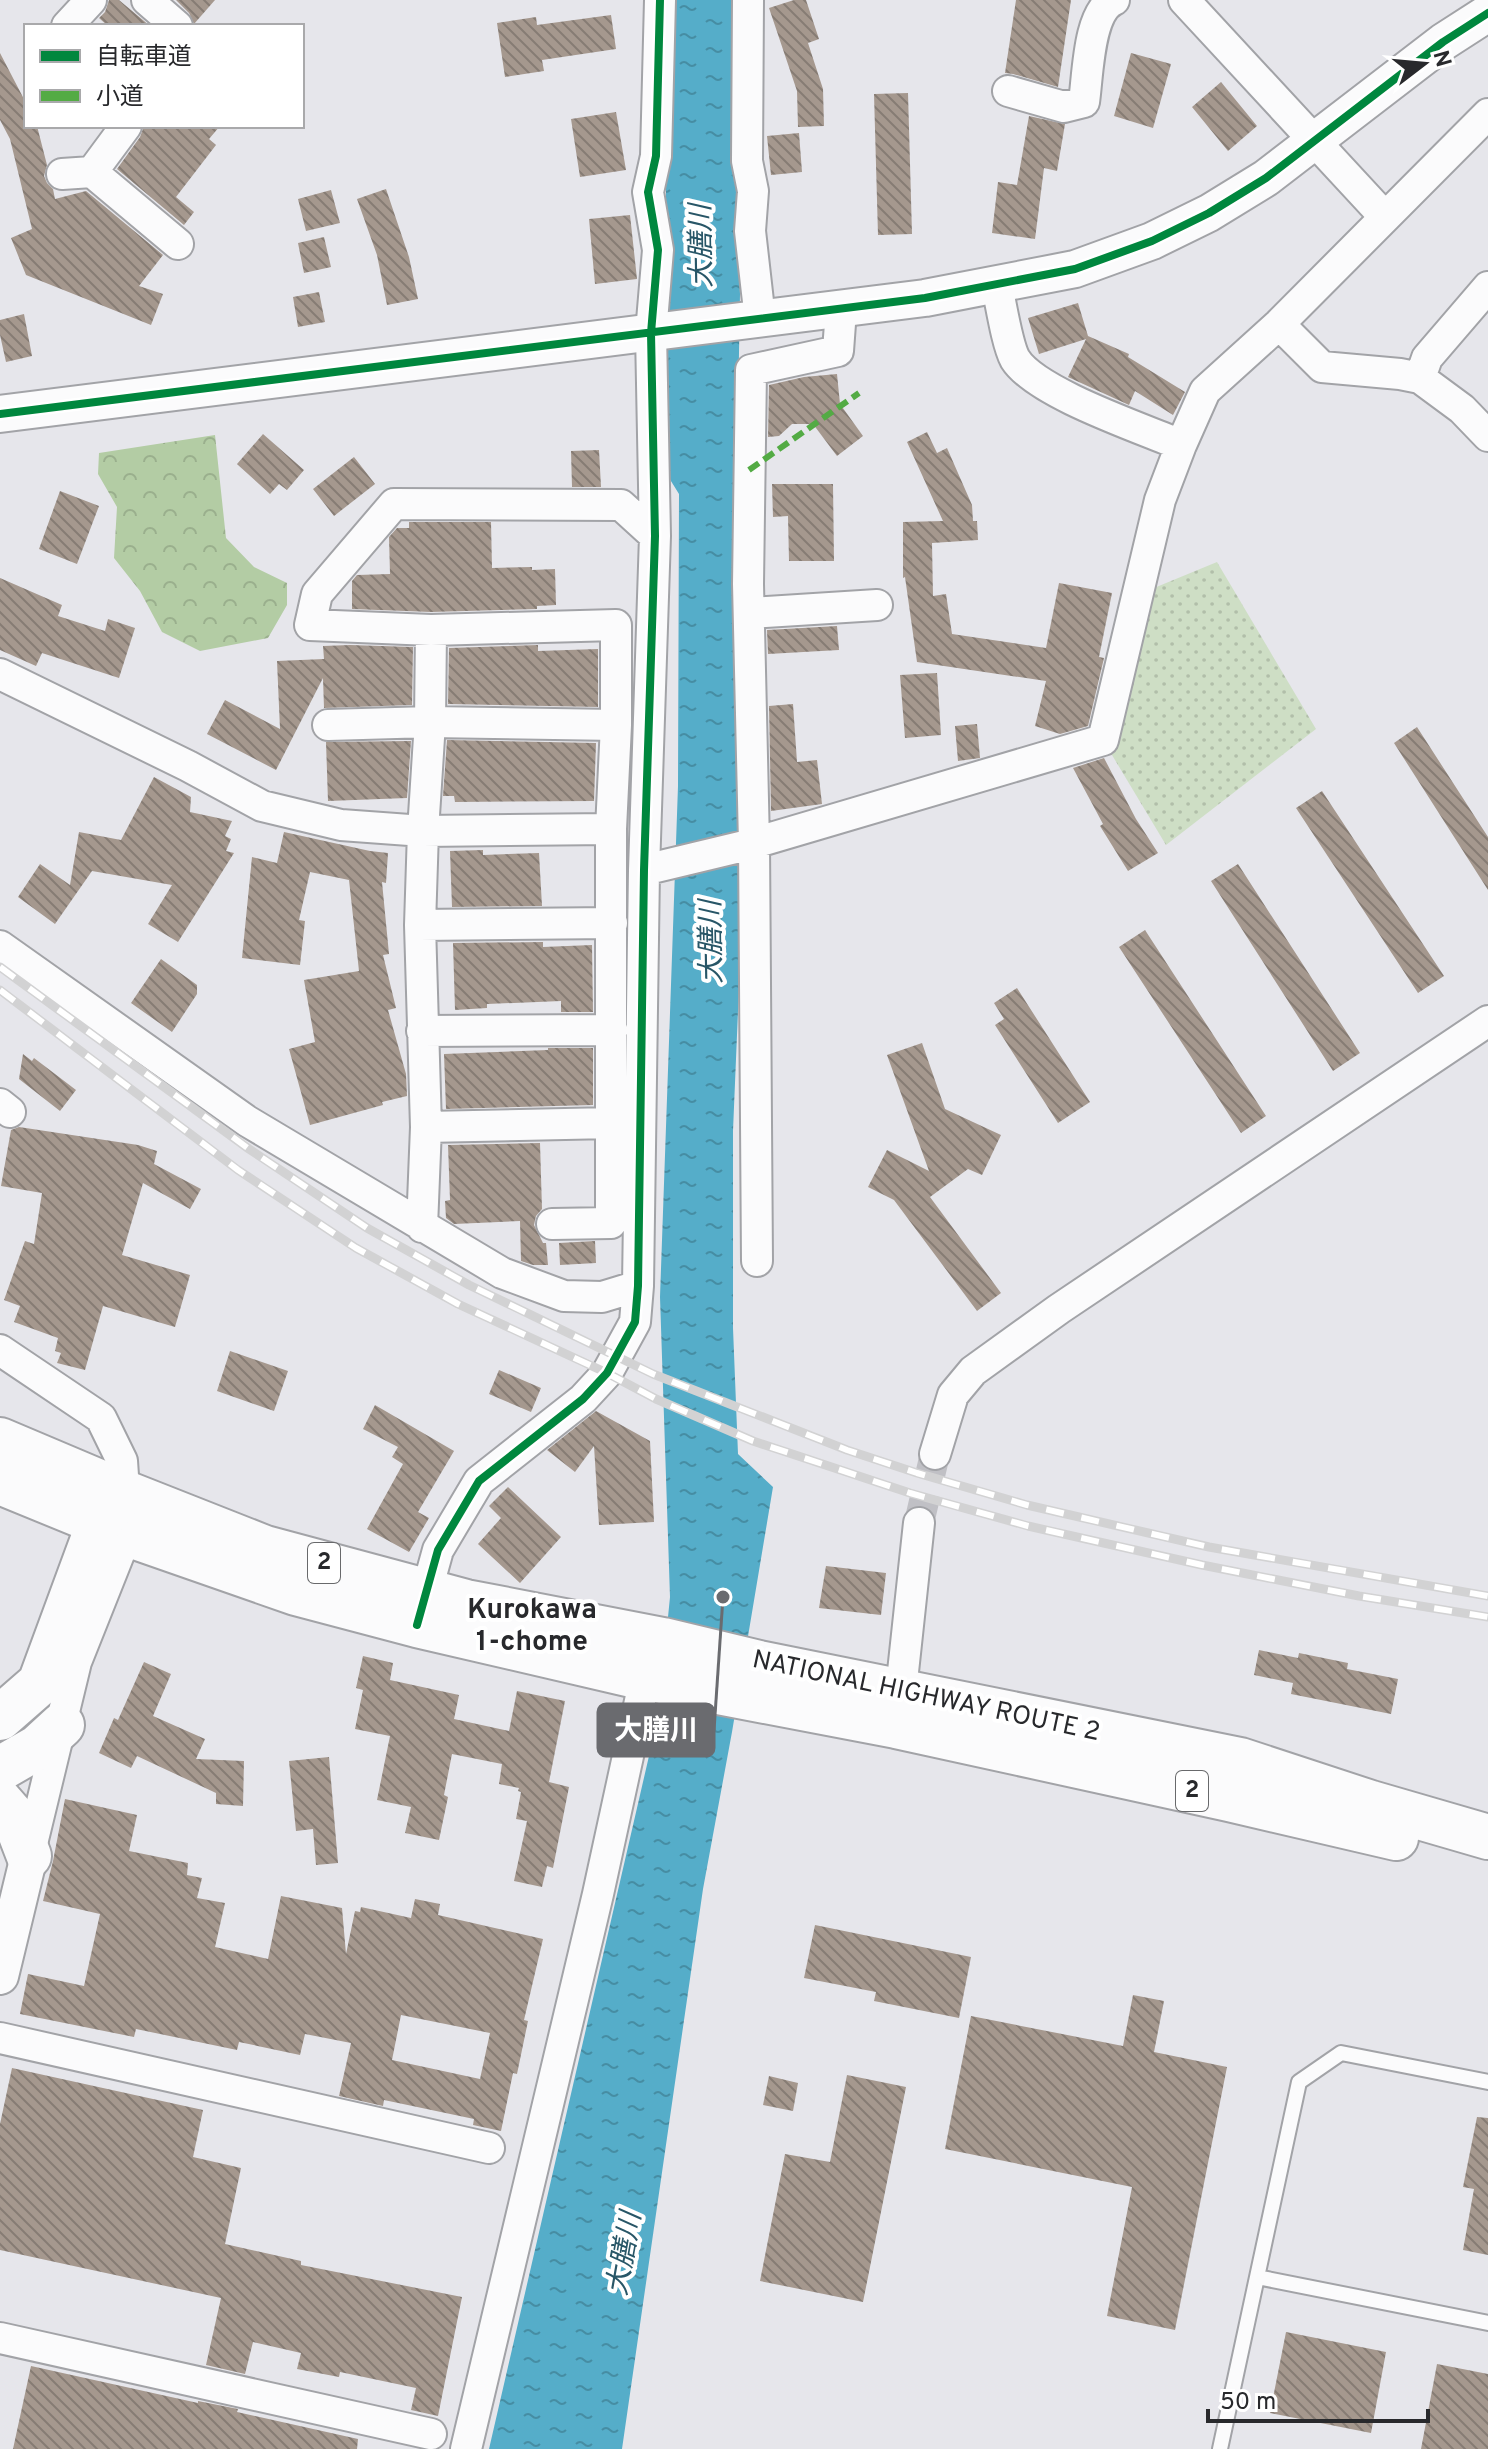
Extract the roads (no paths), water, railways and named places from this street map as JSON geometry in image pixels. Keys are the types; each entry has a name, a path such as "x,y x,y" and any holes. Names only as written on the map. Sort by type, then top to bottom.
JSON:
{"highway":[{"name":"NATIONAL HIGHWAY ROUTE 2","path":"0,1440 116,1516"},
{"name":"NATIONAL HIGHWAY ROUTE 2","path":"0,1482 116,1516 265,1548 422,1608 466,1602 654,1666 899,1709 1240,1760 1488,1837"},
{"path":"0,1718 40,1683 116,1516"},
{"name":"NATIONAL HIGHWAY ROUTE 2","path":"899,1709 1229,1799 1488,1860"},
{"path":"0,1769 38,1747 62,1725"},
{"path":"0,1801 14,1817 29,1856"}],"street":[{"path":"69,24 91,0"},
{"path":"147,0 175,24"},
{"path":"422,1608 438,1550 479,1481 583,1399 607,1373 635,1322 654,867 647,773 655,536 658,250 648,192 656,156 660,0"},
{"path":"748,0 747,161 753,191 750,231 754,320"},
{"path":"1008,91 1064,107 1084,102 1096,21 1107,3 1114,0"},
{"path":"1184,0 1384,216"},
{"path":"0,414 841,310 997,286 1075,269 1152,241 1221,206 1266,178 1443,42 1488,13"},
{"path":"654,867 749,844 1103,740 1160,500 1205,391 1279,324 1488,114"},
{"path":"124,128 77,173 178,244"},
{"path":"997,286 1013,356 1024,371 1050,390 1181,445"},
{"path":"1420,378 1427,358 1488,287"},
{"path":"757,1261 749,844 751,370 838,351 841,310"},
{"path":"1279,324 1322,367 1420,378 1462,409 1488,436"},
{"path":"552,1224 611,1223 611,829 616,736 616,625 431,630 310,625 317,594 394,504 621,505 655,536"},
{"path":"749,613 877,605"},
{"path":"422,1227 426,1127 420,925 430,722 431,630"},
{"path":"0,674 188,766 262,806 341,825 423,831 611,829"},
{"path":"328,725 430,722 616,736 647,773"},
{"path":"420,925 612,923"},
{"path":"0,946 247,1121 502,1273 564,1296 602,1297 638,1286"},
{"path":"935,1454 953,1395 973,1371 1059,1309 1488,1021"},
{"path":"422,1031 612,1030"},
{"path":"426,1127 611,1123"},
{"path":"0,1350 101,1418 122,1461 116,1516 76,1662 0,1976"},
{"path":"899,1709 919,1523"},
{"path":"466,2449 654,1666"},
{"path":"0,2038 489,2148"},
{"path":"0,2338 431,2434"}],"lane":[{"path":"1220,2449 1299,2082 1341,2053 1488,2082"},
{"path":"1257,2277 1488,2323"}],"water":[{"path":"666,0 731,0 740,294 734,648 740,963 733,1131 733,1328 738,1454 773,1487 703,1889 622,2449 489,2449 658,1717 670,1597 660,1297 678,786 679,494 666,473"}],"tunnel":[{"path":"919,1523 935,1454"}],"railway":[{"path":"0,967 249,1149 367,1228 469,1285 653,1374 847,1450 1027,1505 1209,1547 1488,1596"},
{"path":"0,990 238,1170 356,1248 458,1304 656,1399 753,1441 910,1493 1028,1526 1202,1565 1359,1596 1488,1617"}],"place":[{"name":"大膳川","path":"723,1597"}],"district":[{"name":"Kurokawa 1-chome","path":"532,1627"}]}
